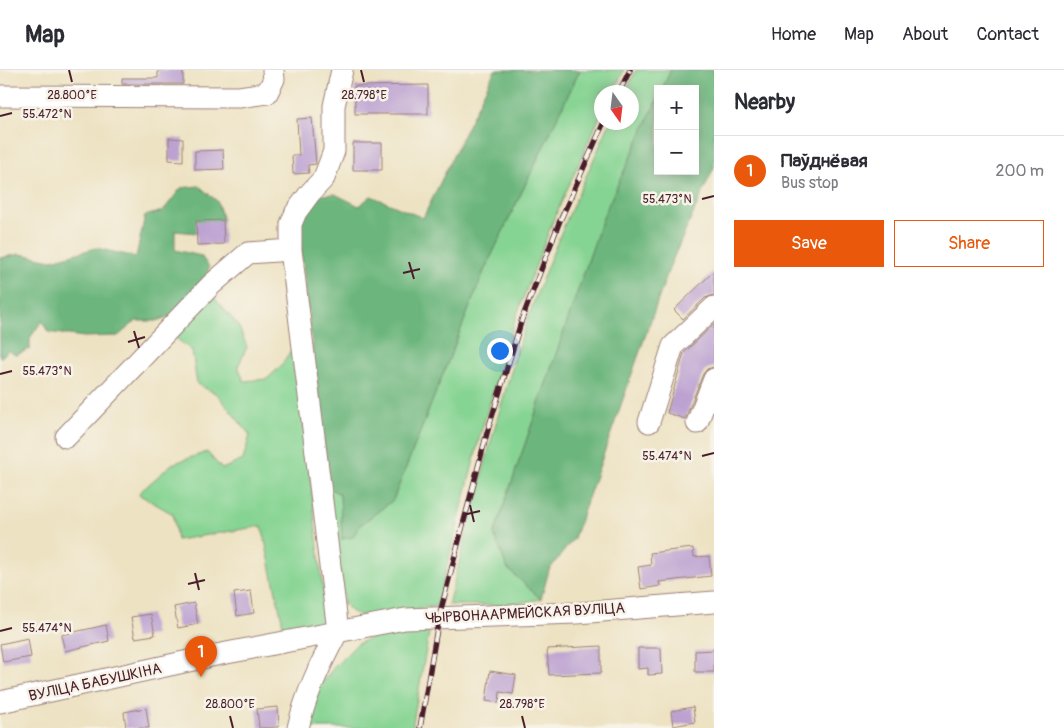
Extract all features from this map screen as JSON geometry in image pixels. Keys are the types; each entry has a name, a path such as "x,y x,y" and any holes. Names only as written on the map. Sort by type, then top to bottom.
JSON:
{"street":[{"path":"0,96 239,97 267,93 274,80 273,70"},
{"path":"298,728 303,707 321,662 338,631 292,250 291,224 296,212 324,178 334,151 334,106 342,70"},
{"path":"66,438 211,285 248,253 292,250"},
{"path":"649,422 673,346 714,307"},
{"path":"697,423 714,379"},
{"name":"ЧЫРВОНААРМЕЙСКАЯ ВУЛІЦА","path":"338,631 405,619 577,613 714,602"},
{"name":"ВУЛІЦА БАБУШКІНА","path":"0,702 216,655 338,631"}],"green space":[{"path":"495,70 580,70 484,271 393,500 359,526 353,537 342,539 340,494 329,488 298,224 321,195 335,194 359,206 371,196 423,218"},
{"path":"580,70 624,70 616,85 594,85 594,130 553,221 516,317 481,432 437,606 369,616 355,614 344,603 329,488 340,494 342,539 353,537 359,526 393,500 484,271"},
{"path":"636,70 671,70 664,85 654,85 654,107 605,212 494,534 507,568 541,599 507,605 448,605 495,427 516,356 536,296 556,246 607,130 639,130 639,85 628,85"},
{"path":"671,70 714,70 714,167 671,263 574,538 549,570 541,599 507,568 494,534 605,212 654,107 654,175 699,175 699,85 664,85"},
{"path":"199,186 217,201 223,220 197,233 175,231 175,250 201,256 209,267 207,282 178,313 156,321 136,321 118,336 84,337 48,332 42,321 30,338 30,349 16,355 8,351 0,358 0,258 20,254 52,260 96,248 136,257 145,216 163,211 181,188"},
{"path":"210,293 238,325 247,347 238,366 244,381 267,379 280,367 295,344 326,617 318,624 312,626 284,630 262,526 177,540 173,514 138,494 172,464 207,452 222,469 243,460 250,435 217,394 197,384 192,351 171,334"},
{"path":"430,627 412,728 304,728 316,691 335,666 357,644 378,635"}],"building":[{"path":"158,70 183,70 183,84 122,84 122,78 158,78"},
{"path":"428,85 428,114 355,114 355,86"},
{"path":"312,118 316,164 308,165 309,173 293,174 292,155 299,155 297,119"},
{"path":"169,138 183,139 183,161 169,160"},
{"path":"353,143 382,143 382,170 353,170"},
{"path":"223,150 224,169 195,170 195,151"},
{"path":"223,220 224,244 197,245 196,221"},
{"path":"714,271 714,295 705,298 683,319 674,310"},
{"path":"714,324 714,367 707,369 703,374 685,419 667,413 684,353"},
{"path":"693,548 694,557 709,556 711,576 659,582 660,586 641,589 638,567 651,565 650,553"},
{"path":"251,591 254,613 237,616 234,593"},
{"path":"194,603 198,624 178,628 174,607"},
{"path":"151,614 155,635 135,638 131,617"},
{"path":"106,625 109,641 65,651 61,635"},
{"path":"28,638 31,657 3,662 0,644"},
{"path":"601,646 601,673 549,675 547,649"},
{"path":"638,648 661,648 662,674 648,675 648,668 638,669"},
{"path":"714,650 714,672 695,672 695,651"},
{"path":"490,671 516,675 513,694 500,692 499,703 486,701"},
{"path":"278,707 279,727 259,728 257,709"},
{"path":"693,707 695,722 673,726 671,711"},
{"path":"146,708 149,728 126,728 124,712"}],"railway":[{"path":"622,85 630,70"},
{"path":"420,728 439,617 487,433 522,319 559,223 600,130"}],"place":[{"name":"Паўднёвая","path":"201,677"}]}
